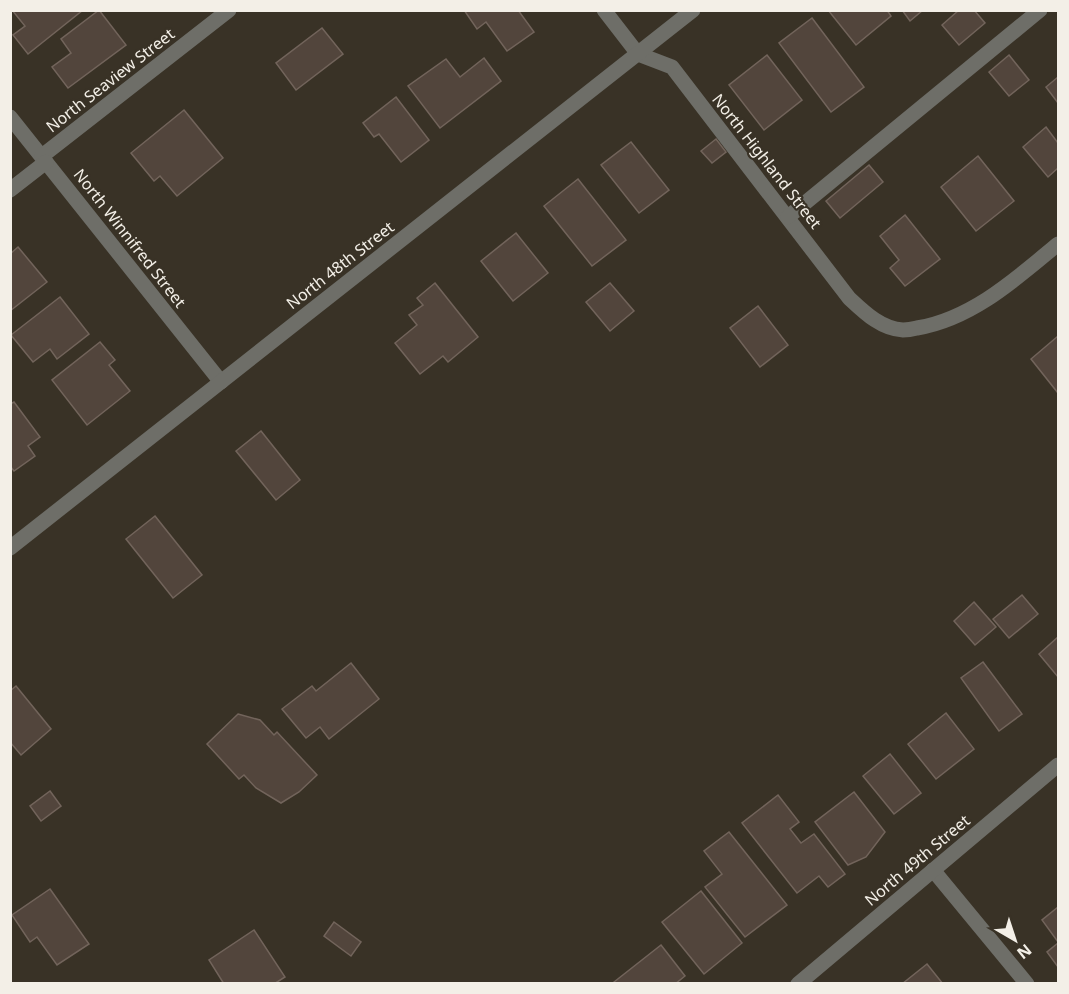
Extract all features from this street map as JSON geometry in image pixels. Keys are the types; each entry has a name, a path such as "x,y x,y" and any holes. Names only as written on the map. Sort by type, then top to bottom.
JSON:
{"street":[{"name":"North Seaview Street","path":"10,190 44,159 229,10"},
{"path":"604,10 638,54"},
{"name":"North 48th Street","path":"10,548 693,10"},
{"path":"788,217 1040,10"},
{"name":"North Highland Street","path":"638,54 672,67 849,298 871,318 886,326 904,330 934,325 968,310 1012,282 1059,244"},
{"name":"North Winnifred Street","path":"10,117 220,382"},
{"name":"North 49th Street","path":"798,984 1059,765"},
{"path":"933,870 1027,984"}],"building":[{"path":"12,10 83,10 28,54 13,35 25,26"},
{"path":"99,10 126,45 68,88 52,67 71,53 61,39"},
{"path":"464,10 518,10 534,32 507,51 486,22 477,29"},
{"path":"828,10 887,10 891,16 856,45"},
{"path":"902,10 923,10 910,21"},
{"path":"959,10 974,10 985,23 959,45 942,25"},
{"path":"812,18 864,87 831,112 779,43"},
{"path":"322,28 343,54 296,90 276,63"},
{"path":"767,55 802,100 764,130 729,85"},
{"path":"1009,55 1029,80 1009,96 989,72"},
{"path":"484,58 501,81 440,128 408,86 446,59 460,77"},
{"path":"1058,77 1058,103 1046,87"},
{"path":"396,97 429,140 401,162 379,134 374,137 363,123"},
{"path":"184,110 223,158 177,196 160,176 154,181 131,153"},
{"path":"1046,127 1058,143 1058,168 1048,177 1023,147"},
{"path":"716,139 726,152 712,163 701,151"},
{"path":"631,142 669,190 639,213 601,165"},
{"path":"978,156 1014,201 976,231 941,187"},
{"path":"869,165 883,182 840,218 826,201"},
{"path":"578,179 626,240 592,266 544,206"},
{"path":"905,215 940,259 905,286 890,268 899,260 880,236"},
{"path":"516,233 548,273 513,301 481,261"},
{"path":"18,247 47,282 10,311 10,254"},
{"path":"435,283 478,337 448,362 443,356 420,374 395,343 417,325 409,315 423,305 417,298"},
{"path":"610,283 634,311 610,331 586,302"},
{"path":"60,297 89,334 57,359 50,349 33,362 11,335"},
{"path":"758,306 788,345 760,367 730,328"},
{"path":"1058,336 1058,393 1031,359"},
{"path":"100,342 115,360 109,365 130,391 87,425 52,380"},
{"path":"14,402 40,437 28,446 35,456 14,471 10,466 10,404"},
{"path":"261,431 300,480 276,500 236,451"},
{"path":"155,516 202,575 173,598 126,539"},
{"path":"1022,595 1038,614 1009,638 993,619"},
{"path":"974,602 996,627 975,645 954,621"},
{"path":"1058,637 1058,677 1039,654"},
{"path":"983,662 1022,714 999,731 961,678"},
{"path":"351,663 379,699 329,739 320,727 306,738 282,709 312,686 316,691"},
{"path":"16,686 51,729 21,755 10,742 10,691"},
{"path":"946,713 974,749 936,779 908,744"},
{"path":"238,714 260,720 274,735 277,732 317,775 299,792 281,803 256,788 244,775 239,779 207,744"},
{"path":"890,754 921,793 894,814 863,776"},
{"path":"50,791 61,806 41,821 30,806"},
{"path":"854,792 885,832 866,857 848,865 815,822"},
{"path":"778,795 799,822 790,829 801,843 814,834 845,874 828,887 819,876 797,893 742,823"},
{"path":"729,832 787,905 745,937 705,887 722,874 704,851"},
{"path":"50,889 89,944 57,965 37,937 30,942 12,915"},
{"path":"701,891 742,943 704,974 662,922"},
{"path":"1058,907 1058,942 1042,920"},
{"path":"334,922 361,942 351,956 324,936"},
{"path":"254,930 285,977 274,984 224,984 209,960"},
{"path":"1058,943 1058,967 1047,952"},
{"path":"661,945 685,976 675,984 616,984 614,982"},
{"path":"927,964 943,984 902,984"}]}
